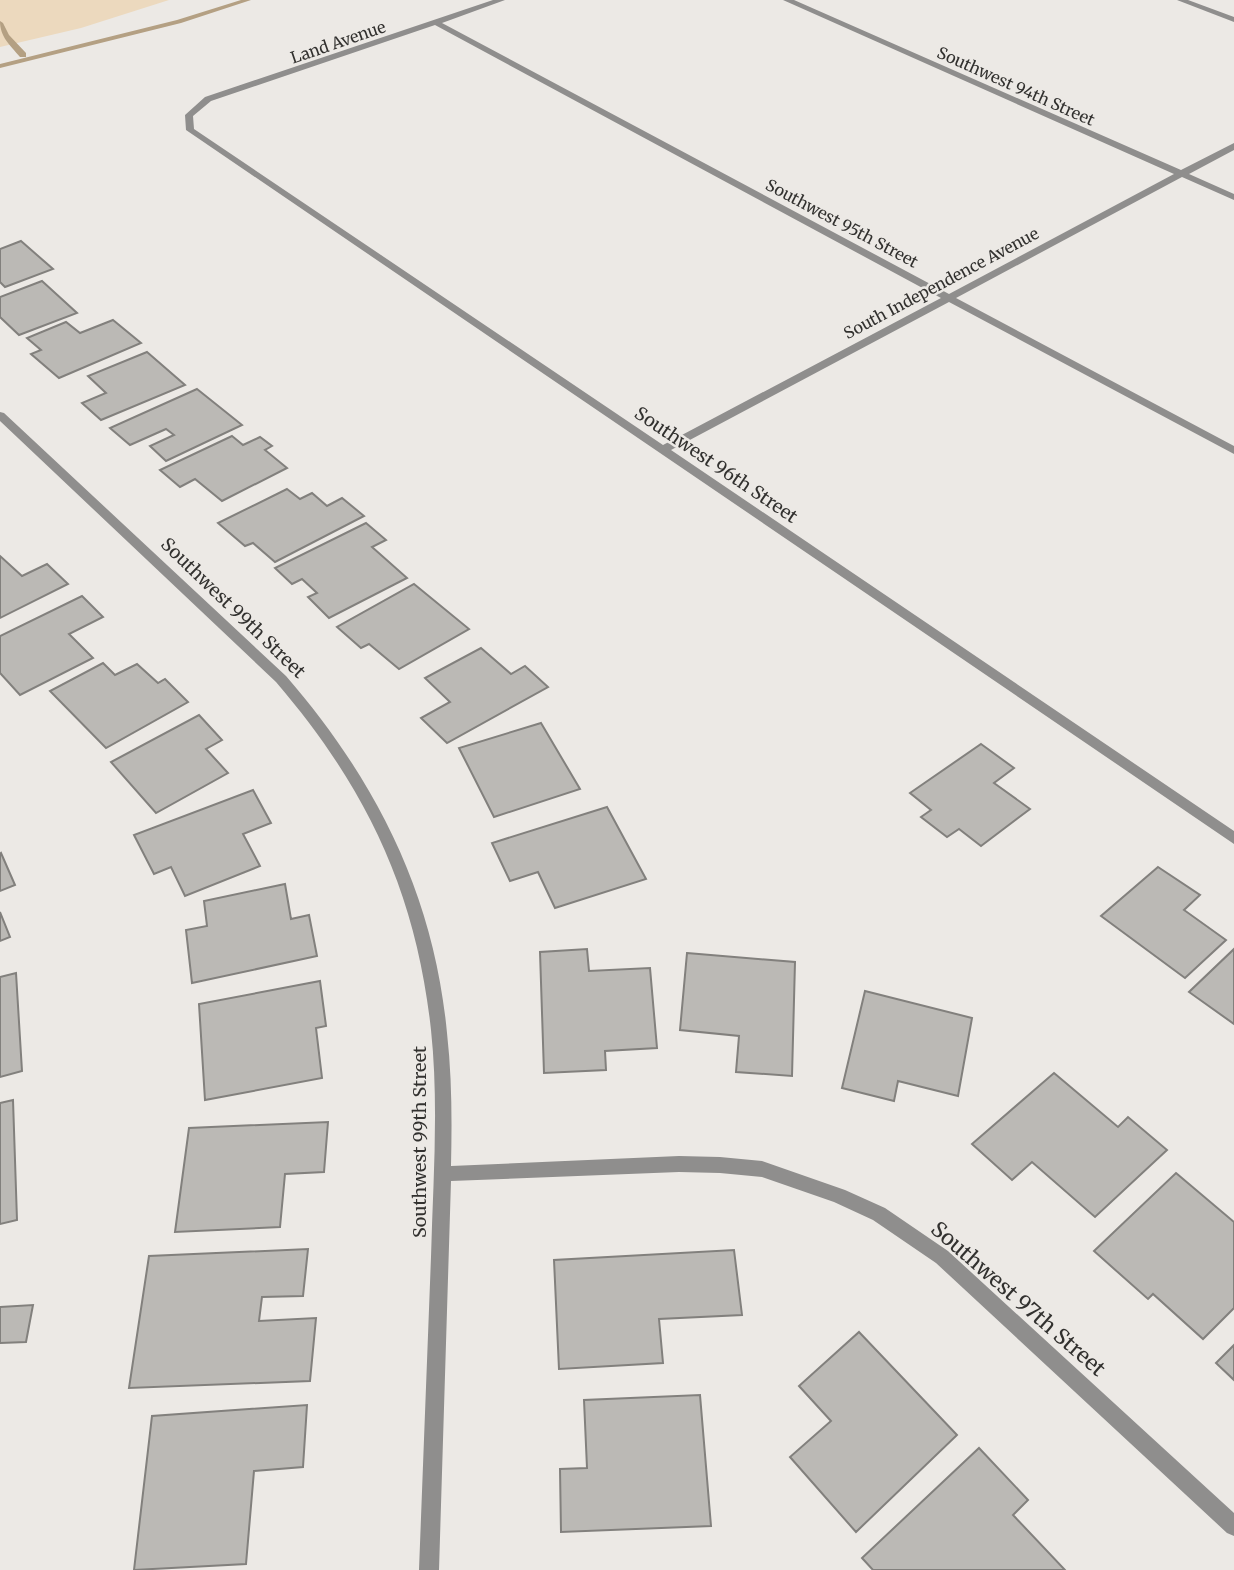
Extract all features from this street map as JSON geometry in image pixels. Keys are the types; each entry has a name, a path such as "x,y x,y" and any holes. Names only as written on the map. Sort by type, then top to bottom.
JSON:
{"street":[{"name":"Land Avenue","path":"189,115 208,99 501,0"},
{"name":"Southwest 94th Street","path":"787,0 1234,197"},
{"path":"1181,0 1234,20"},
{"name":"Southwest 95th Street","path":"435,22 1234,451"},
{"name":"Southwest 96th Street","path":"189,115 188,125 196,136 1234,838"},
{"name":"South Independence Avenue","path":"663,450 1234,146"},
{"name":"Southwest 99th Street","path":"0,415 281,679 312,712 352,770 398,857 433,981 442,1084 442,1174 429,1570"},
{"name":"Southwest 97th Street","path":"442,1174 679,1164 720,1166 762,1169 839,1196 879,1214 942,1257 1234,1526"}],"shaded area":[{"path":"0,0 169,0 81,28 0,47"}],"building":[{"path":"21,241 53,269 5,287 0,282 0,249"},
{"path":"42,281 77,313 19,335 0,317 0,297"},
{"path":"113,320 141,343 59,378 31,354 41,350 27,338 66,322 80,333"},
{"path":"147,352 185,385 101,420 82,403 106,393 88,376"},
{"path":"197,389 242,425 166,461 150,446 174,435 166,429 130,445 110,428"},
{"path":"232,436 243,445 260,437 272,446 265,450 287,468 222,501 195,479 180,487 160,470"},
{"path":"287,489 300,499 312,493 327,506 342,498 364,516 275,562 253,543 245,546 218,523"},
{"path":"366,523 386,540 372,547 407,578 329,618 308,597 317,593 302,579 292,584 275,568"},
{"path":"0,556 22,576 47,564 68,584 0,618"},
{"path":"414,584 469,629 399,669 369,644 361,648 337,627"},
{"path":"82,596 103,617 69,634 93,658 20,695 0,673 0,636"},
{"path":"481,648 511,674 525,666 548,687 447,743 421,718 450,702 425,678"},
{"path":"103,663 115,675 137,664 158,683 165,679 188,702 106,748 50,691"},
{"path":"199,715 222,740 206,749 228,773 156,813 111,762"},
{"path":"541,723 580,789 494,817 459,748"},
{"path":"981,744 1014,768 994,783 1030,809 981,846 959,829 947,837 921,817 931,810 910,793"},
{"path":"253,790 271,823 243,834 260,866 185,896 171,867 154,874 134,835"},
{"path":"607,807 646,879 555,908 538,872 510,881 492,843"},
{"path":"0,854 15,885 0,891"},
{"path":"1158,867 1200,895 1184,910 1226,940 1185,978 1101,916"},
{"path":"285,884 291,919 309,915 317,956 192,983 186,930 207,926 204,901"},
{"path":"0,912 10,937 0,941"},
{"path":"587,949 589,971 650,968 657,1048 605,1051 606,1070 544,1073 540,952"},
{"path":"1234,949 1234,1024 1189,992"},
{"path":"687,953 795,962 792,1076 736,1072 739,1036 680,1030"},
{"path":"16,973 22,1071 0,1077 0,977"},
{"path":"320,981 326,1026 316,1028 322,1078 205,1100 199,1004"},
{"path":"865,991 972,1018 958,1096 898,1081 894,1101 842,1088"},
{"path":"1054,1073 1118,1127 1128,1117 1167,1150 1095,1217 1032,1162 1012,1180 972,1144"},
{"path":"13,1100 17,1220 0,1224 0,1103"},
{"path":"328,1122 324,1172 285,1174 280,1227 175,1232 189,1128"},
{"path":"1176,1173 1234,1222 1234,1308 1203,1339 1153,1294 1148,1299 1094,1251"},
{"path":"308,1249 303,1296 262,1297 259,1321 316,1318 310,1381 129,1388 149,1256"},
{"path":"734,1250 742,1315 659,1319 663,1363 559,1369 554,1260"},
{"path":"33,1305 26,1342 0,1343 0,1307"},
{"path":"859,1332 957,1435 856,1532 790,1457 831,1421 799,1386"},
{"path":"1234,1345 1234,1380 1216,1363"},
{"path":"700,1395 711,1526 561,1532 560,1469 587,1468 584,1400"},
{"path":"307,1405 303,1467 254,1471 246,1564 134,1570 152,1416"},
{"path":"979,1448 1028,1500 1013,1515 1065,1570 873,1570 862,1558"}],"waterway":[{"path":"0,66 179,22 248,0"},
{"path":"0,23 6,36 23,55"}]}
